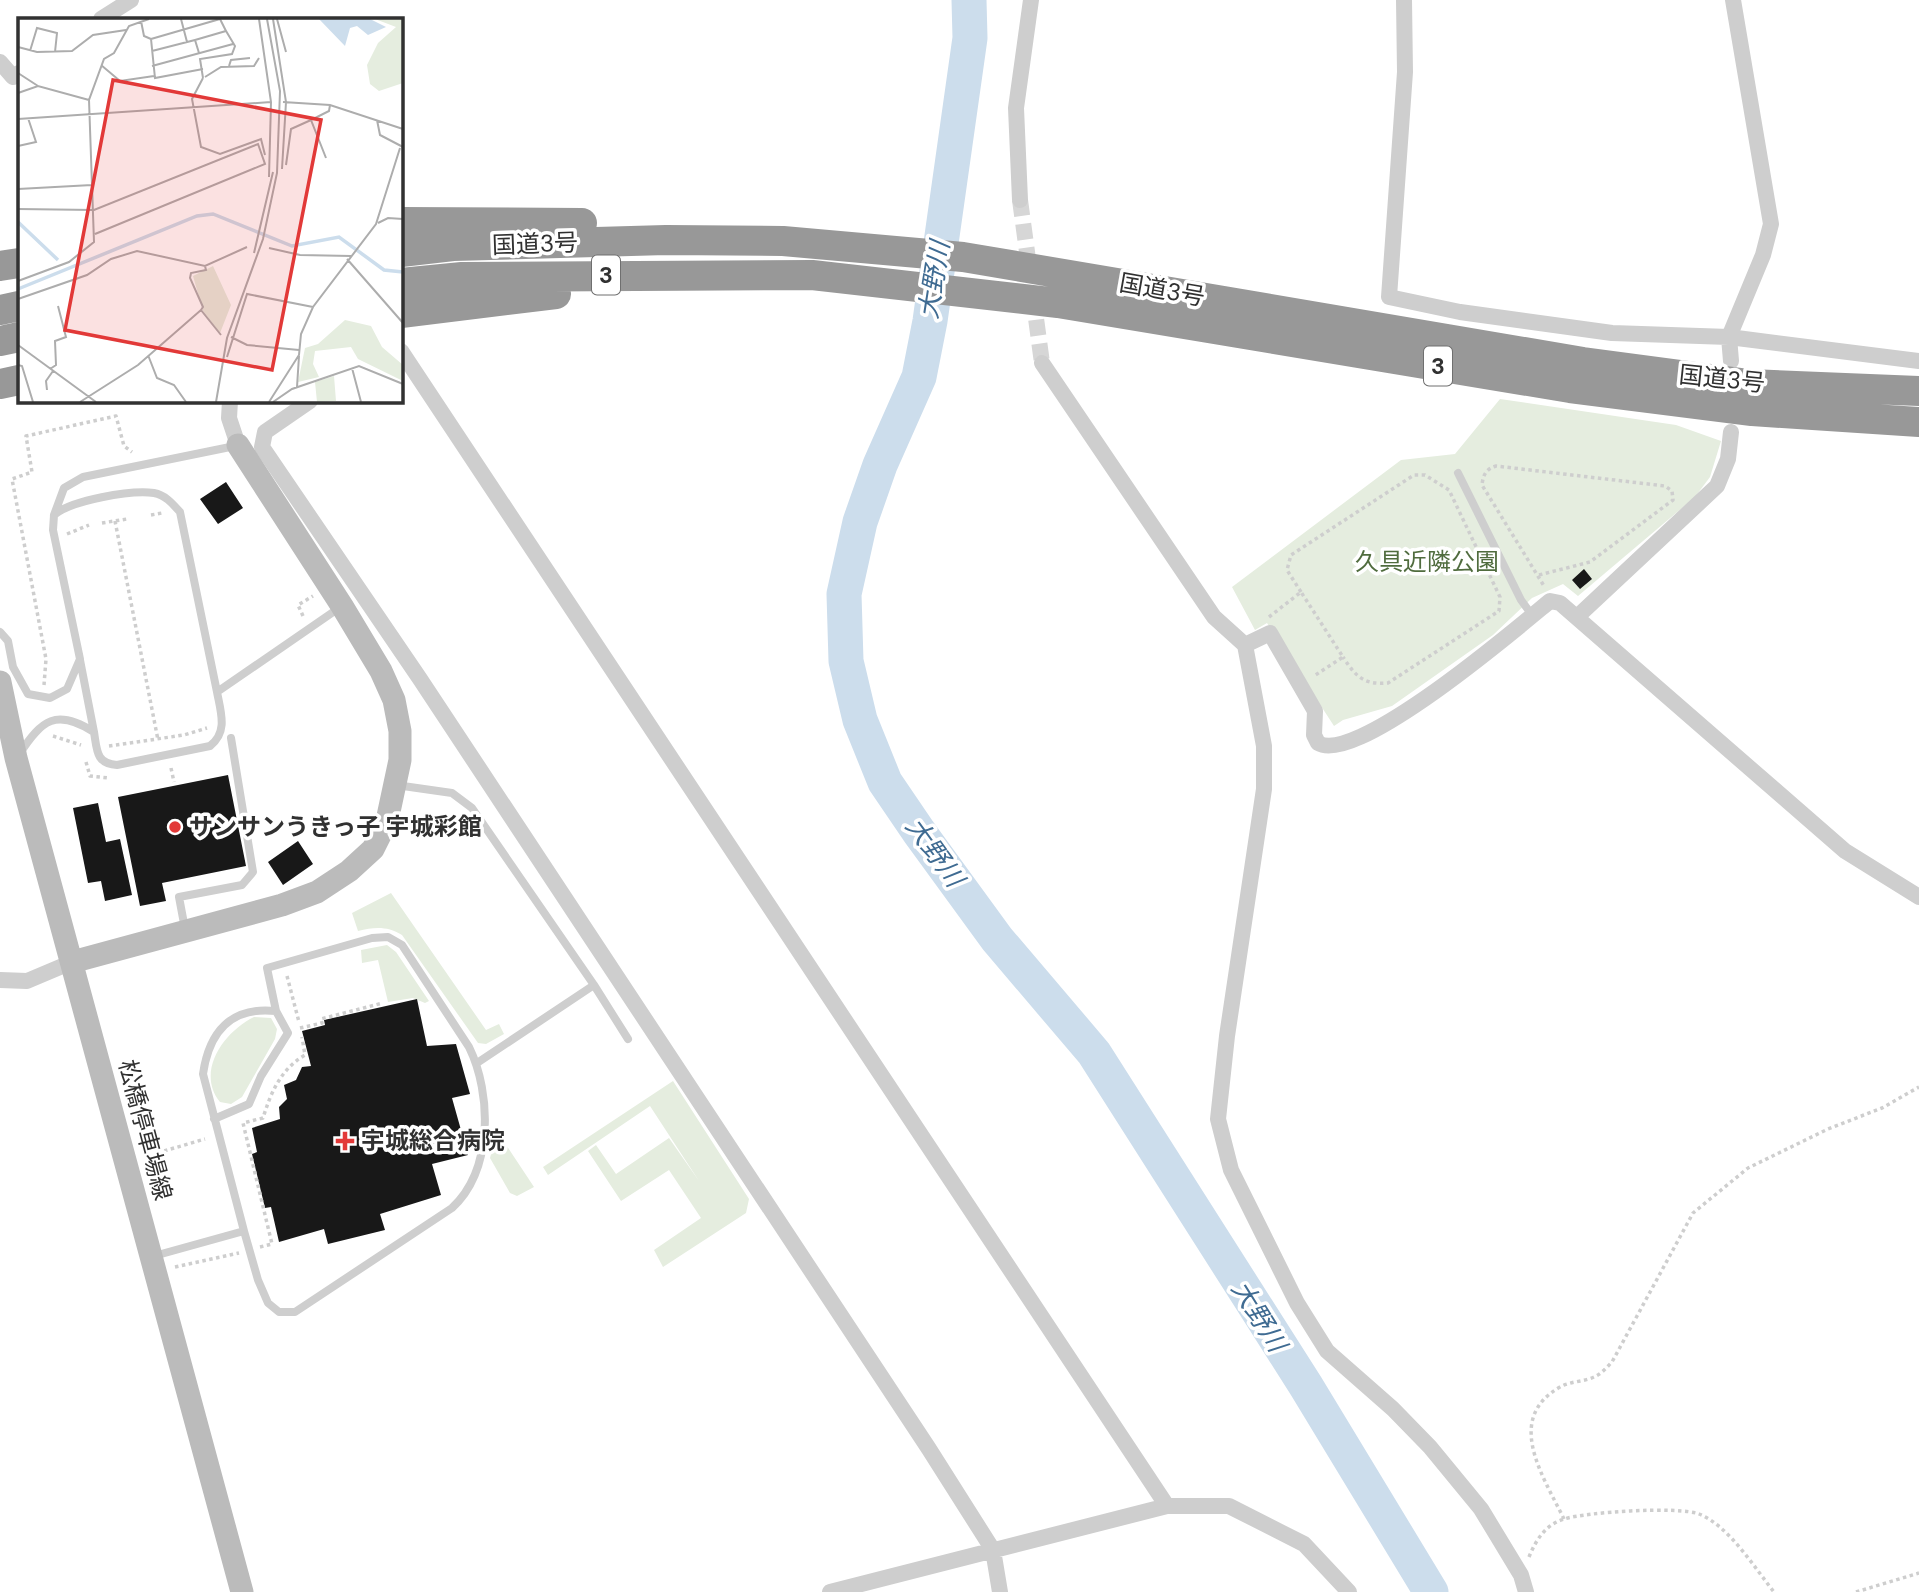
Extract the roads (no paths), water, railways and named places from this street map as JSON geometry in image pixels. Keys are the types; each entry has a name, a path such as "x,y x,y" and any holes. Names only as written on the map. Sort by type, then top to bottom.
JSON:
{"highway":[{"path":"402,222 720,227 795,243"},
{"name":"国道3号","path":"402,252 453,246 666,240 795,243 963,257 1583,362 1749,384 1919,391"},
{"path":"0,266 18,263"},
{"name":"国道3号","path":"402,283 462,277 811,281 959,292 1058,303 1570,388 1752,411 1919,422"},
{"path":"402,313 530,296 811,281"},
{"path":"0,310 18,306"},
{"path":"0,341 18,337"},
{"path":"0,384 18,380"}],"main road":[{"path":"72,962 282,905 317,892 349,871 373,849 387,821 396,785 400,731 394,700 381,671 238,445"},
{"name":"松橋停車場線","path":"0,682 16,758 242,1592"}],"street":[{"path":"104,18 131,0"},
{"path":"1020,200 1016,108 1031,0"},
{"path":"1404,0 1405,72 1390,297 1460,312 1612,333 1728,338 1919,361"},
{"path":"1731,361 1728,338 1763,255 1771,225 1733,0"},
{"path":"0,62 17,78"},
{"path":"402,353 1167,1506"},
{"path":"1042,363 1213,617 1245,645 1264,746 1264,789 1227,1036 1218,1119 1231,1170 1297,1303 1327,1351 1393,1409 1430,1447 1481,1509 1524,1587"},
{"path":"230,402 229,418 238,445"},
{"path":"309,402 265,432 262,447 420,680 993,1550 1000,1592"},
{"path":"1578,616 1717,486 1728,460 1731,432"},
{"path":"1245,645 1270,633 1315,711 1314,735 1318,743 1336,747 1356,740 1461,675 1550,601 1560,603 1845,851 1919,897"},
{"path":"0,980 27,981 72,962"},
{"path":"830,1592 1167,1506 1228,1506 1304,1544 1349,1592"}],"lane":[{"path":"54,515 63,508 85,501 153,493 172,502 180,512 223,729 219,739 210,746 117,765 106,765 98,758 53,530 54,515 64,488 83,477 238,445"},
{"path":"1458,473 1521,600 1532,615"},
{"path":"217,692 341,606"},
{"path":"0,632 8,641 13,667 28,694 50,698 67,689 80,659"},
{"path":"16,758 42,723 69,720 94,732"},
{"path":"186,932 178,897 242,885 253,872 231,738"},
{"path":"396,785 452,793 472,808 594,985 628,1040"},
{"path":"214,1119 250,1104 261,1076 288,1033 285,1022 276,1011 267,968 372,938 388,937 402,945 477,1063 487,1117 474,1180 465,1196 452,1208 295,1312 279,1312 268,1303 244,1231 219,1135 214,1119 202,1074 206,1052 222,1025 259,1009 276,1011"},
{"path":"477,1063 594,985"},
{"path":"153,1264 244,1231"}],"waterway":[{"name":"大野川","path":"969,0 970,38 930,321 919,377 880,465 860,522 844,594 846,661 860,720 885,782 919,832 997,939 1094,1053 1306,1386 1431,1592"}],"tunnel":[{"path":"1020,200 1030,274"},
{"path":"1033,296 1042,363"}],"place":[{"name":"サンサンうきっ子 宇城彩館","path":"175,827"},
{"name":"宇城総合病院","path":"345,1141"}],"park label":[{"name":"久具近隣公園","path":"1427,562"}]}
